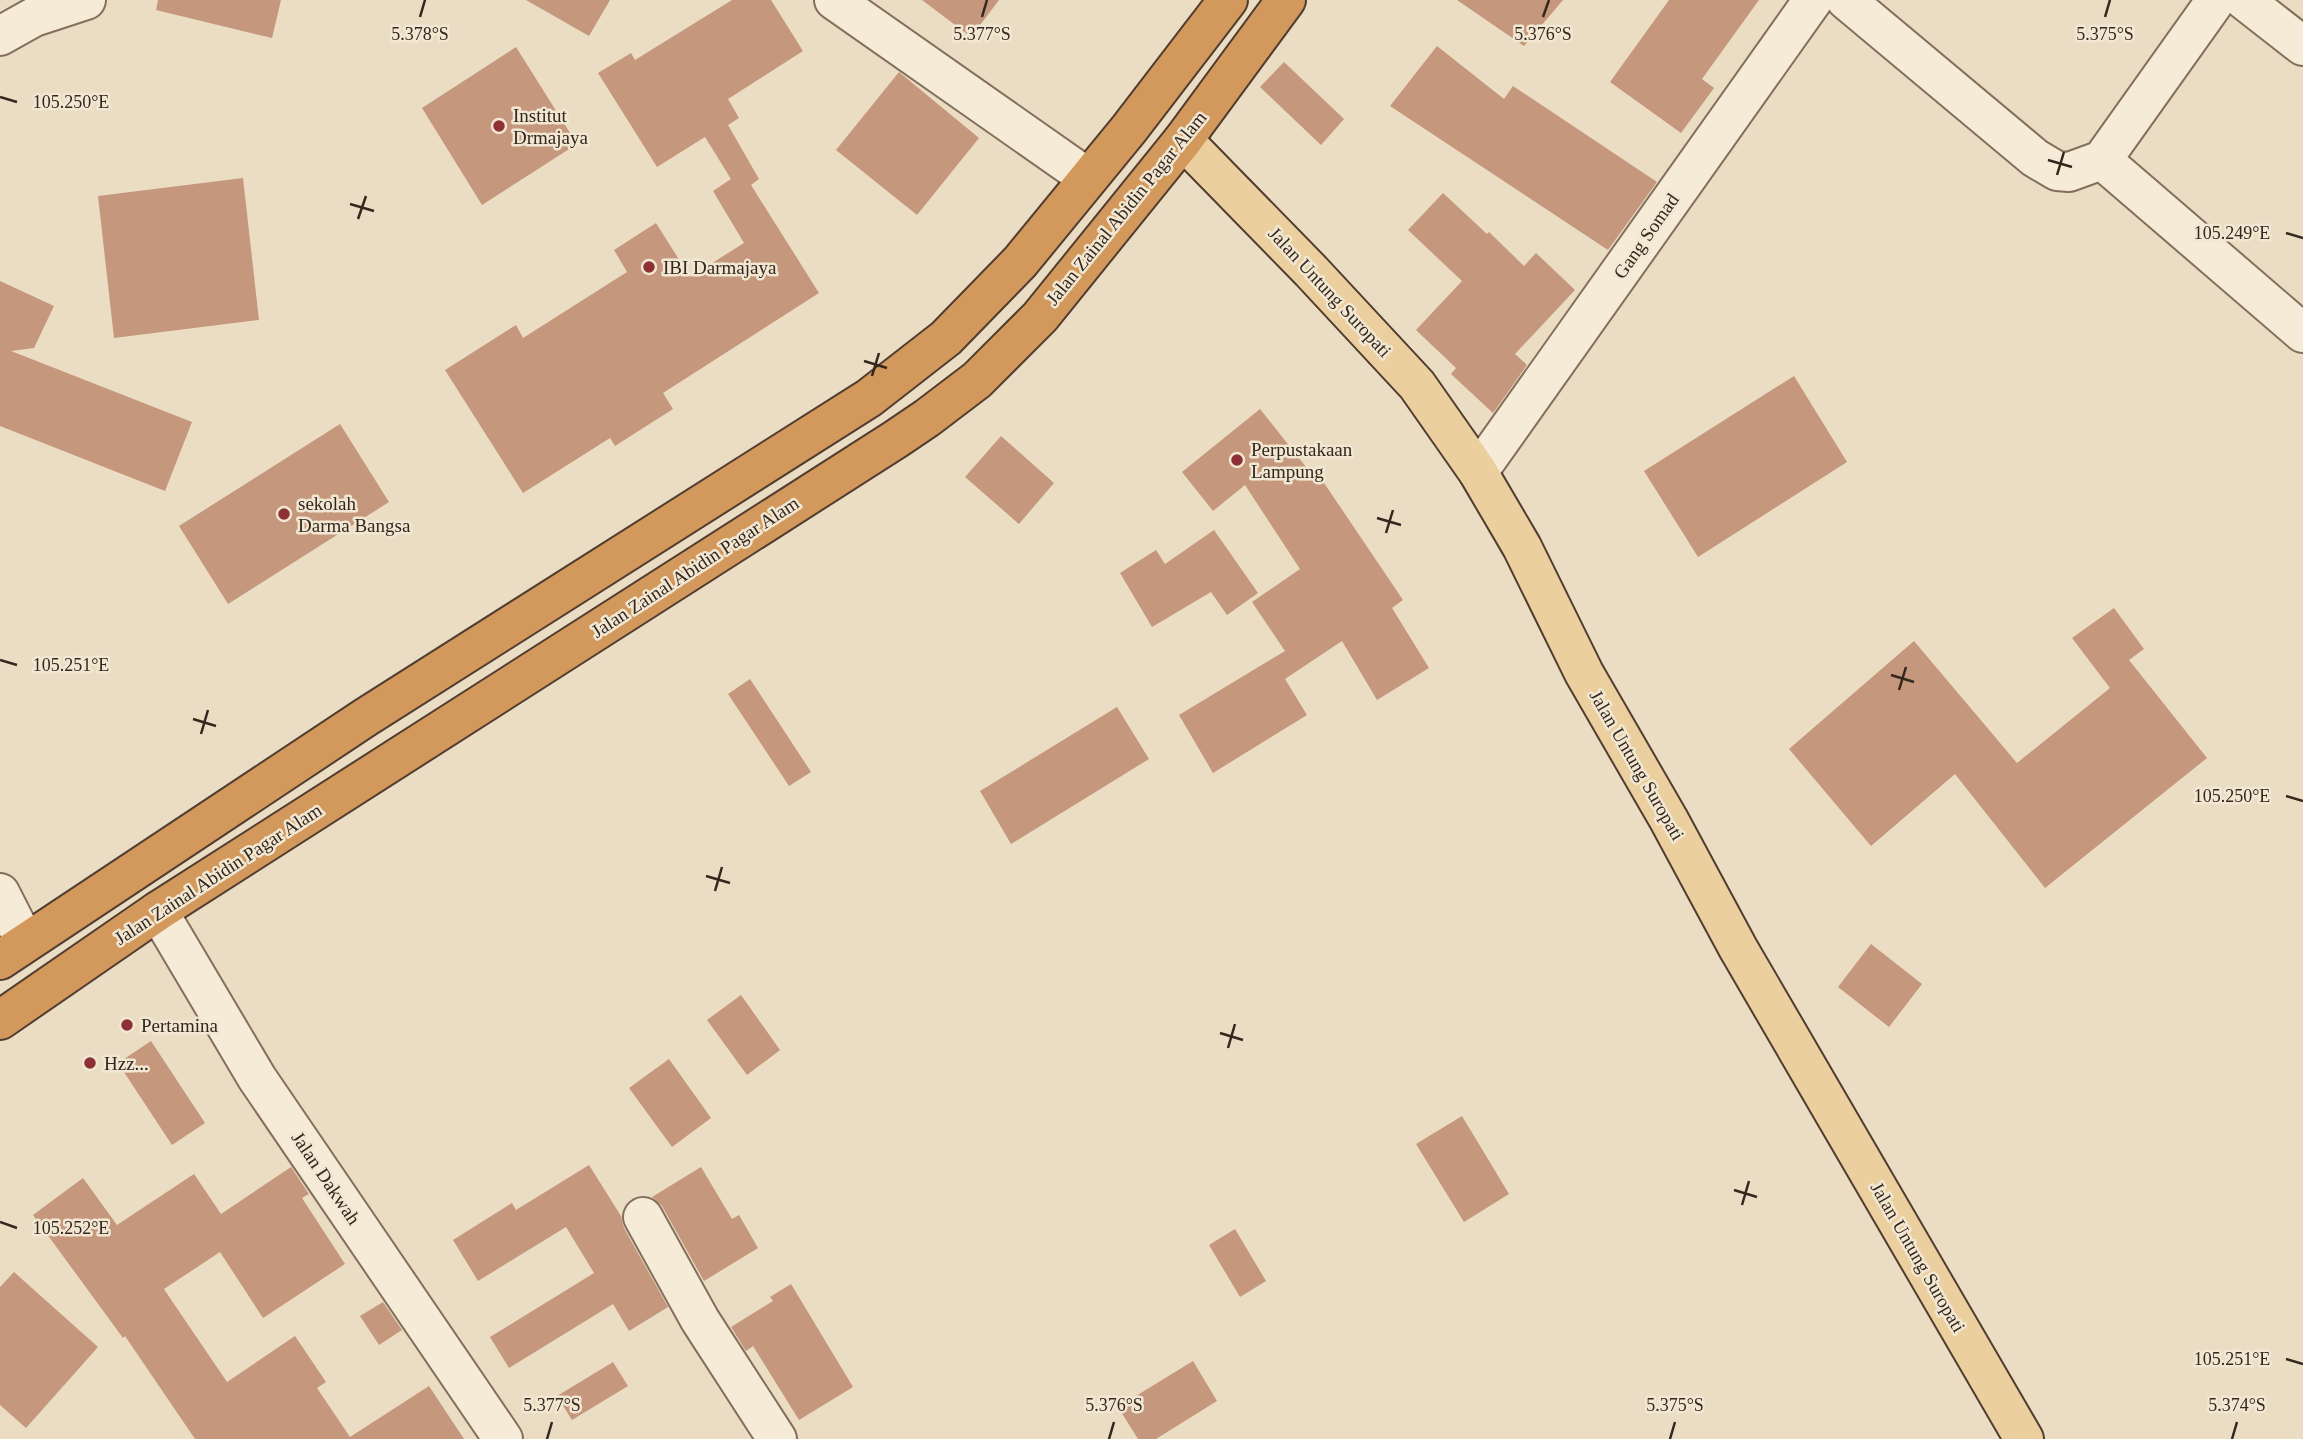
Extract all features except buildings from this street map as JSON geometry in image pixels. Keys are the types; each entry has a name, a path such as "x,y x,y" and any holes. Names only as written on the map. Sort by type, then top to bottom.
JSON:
{"highway":[{"path":"12,951 366,717 869,398 895,378 946,338 1020,262 1129,129 1228,0"},
{"name":"Jalan Zainal Abidin Pagar Alam","path":"0,1020 158,911 917,425 977,380 1040,317 1183,140 1286,0"},
{"path":"512,626 536,669"}],"main road":[{"name":"Jalan Untung Suropati","path":"1183,140 1417,385 1478,472 1522,547 1584,673 1669,820 1738,948 2024,1439"}],"street":[{"path":"0,36 34,17 86,0"},
{"path":"834,0 1088,178"},
{"name":"Gang Somad","path":"1478,472 1813,0"},
{"path":"1846,0 2049,167 2070,172 2102,160 2216,0"},
{"path":"2244,0 2303,46"},
{"path":"2102,160 2303,332"},
{"path":"0,893 12,951"},
{"name":"Jalan Dakwah","path":"158,911 257,1078 503,1439"},
{"path":"643,1217 700,1320 777,1439"}],"place":[{"name":"Institut Drmajaya","path":"499,126"},
{"name":"IBI Darmajaya","path":"649,267"},
{"name":"Perpustakaan Lampung","path":"1237,460"},
{"name":"sekolah Darma Bangsa","path":"284,514"},
{"name":"Pertamina","path":"127,1025"},
{"name":"Hzz...","path":"90,1063"}]}
